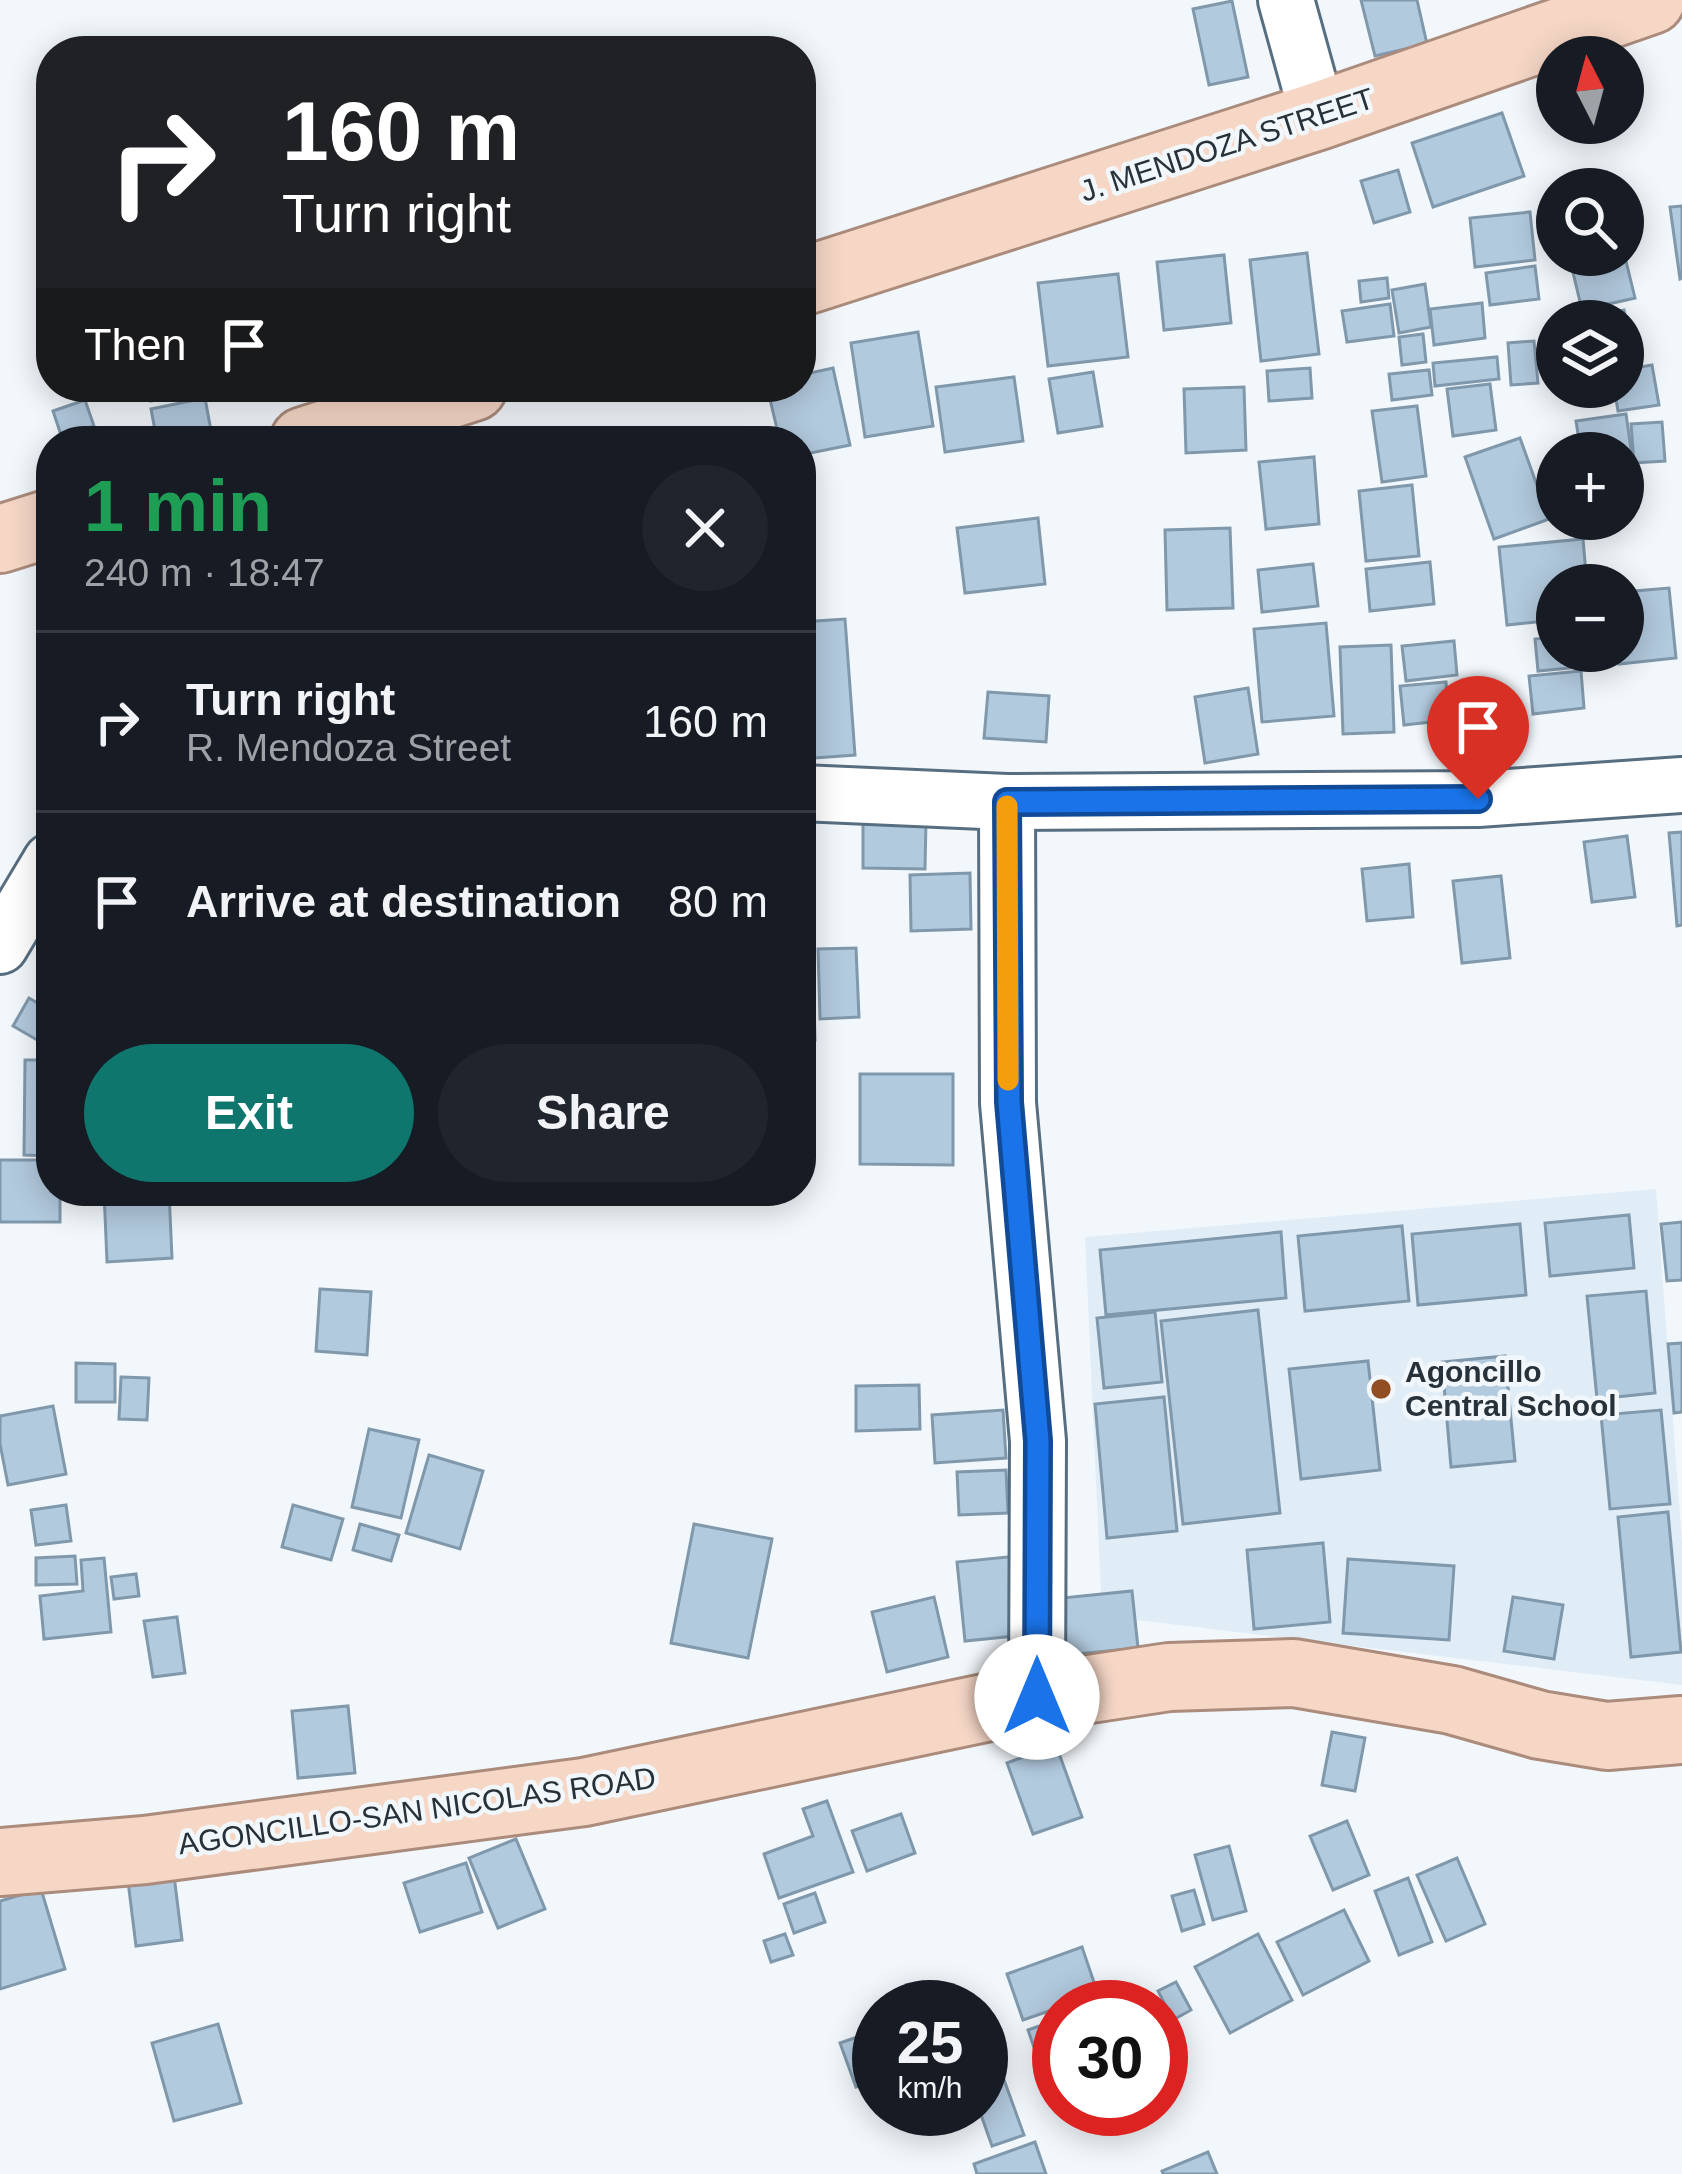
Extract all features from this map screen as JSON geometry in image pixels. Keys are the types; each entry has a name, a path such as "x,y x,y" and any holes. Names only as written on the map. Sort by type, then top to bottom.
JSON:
{"main road":[{"name":"J. MENDOZA STREET","path":"816,278 1318,116 1652,0"},
{"path":"351,426 426,402"},
{"path":"0,539 36,528"},
{"name":"AGONCILLO-SAN NICOLAS ROAD","path":"0,1862 145,1850 584,1792 1108,1683 1169,1677 1294,1673 1452,1700 1540,1725 1606,1736 1682,1730"}],"street":[{"path":"1286,0 1318,116"},
{"path":"816,794 1007,802 1478,799 1682,784"},
{"path":"1007,802 1009,1102 1038,1441 1037,1697"},
{"path":"0,946 36,886"}],"shaded area":[{"name":"Agoncillo Central School","path":"1656,1189 1682,1542 1682,1685 1102,1616 1085,1237"}],"building":[{"path":"1361,0 1417,0 1427,44 1375,56"},
{"path":"1232,1 1248,77 1209,85 1193,9"},
{"path":"1502,113 1524,176 1433,207 1412,143"},
{"path":"1398,170 1410,212 1374,223 1361,181"},
{"path":"1682,206 1682,278 1680,279 1670,207"},
{"path":"1530,212 1535,260 1475,267 1470,218"},
{"path":"1307,253 1319,354 1261,361 1250,260"},
{"path":"1224,255 1231,323 1164,330 1157,262"},
{"path":"1535,266 1539,299 1490,305 1486,273"},
{"path":"1118,274 1128,357 1048,366 1038,283"},
{"path":"1574,276 1630,276 1635,298 1580,300"},
{"path":"1387,278 1389,298 1361,302 1359,281"},
{"path":"1425,284 1431,327 1399,333 1392,290"},
{"path":"1482,303 1485,338 1434,345 1430,309"},
{"path":"1390,304 1394,336 1347,342 1342,311"},
{"path":"918,332 933,426 865,437 851,343"},
{"path":"1423,334 1426,362 1402,365 1399,337"},
{"path":"1534,341 1536,383 1511,385 1508,343"},
{"path":"1497,357 1499,379 1435,386 1433,363"},
{"path":"1652,365 1659,405 1644,407 1644,366"},
{"path":"833,368 850,445 816,452 816,426 776,426 771,402 816,402 816,372"},
{"path":"1310,368 1312,398 1269,401 1267,371"},
{"path":"1429,370 1432,395 1392,400 1389,374"},
{"path":"1093,372 1102,426 1058,433 1049,379"},
{"path":"1014,377 1023,441 945,452 936,387"},
{"path":"1490,384 1496,430 1453,436 1447,389"},
{"path":"1244,387 1246,450 1186,453 1184,389"},
{"path":"86,402 94,426 58,426 53,411"},
{"path":"206,402 210,426 154,426 151,409"},
{"path":"1417,406 1426,476 1382,482 1372,411"},
{"path":"1626,414 1629,432 1578,432 1576,421"},
{"path":"1662,422 1665,461 1644,462 1644,432 1632,432 1631,424"},
{"path":"1520,438 1536,483 1536,524 1494,539 1465,457"},
{"path":"1314,457 1319,524 1266,529 1259,462"},
{"path":"1412,485 1419,556 1366,561 1359,491"},
{"path":"1038,518 1045,584 965,593 957,528"},
{"path":"1230,528 1233,608 1167,610 1165,530"},
{"path":"1583,540 1585,564 1536,564 1536,622 1507,625 1499,547"},
{"path":"1430,562 1434,604 1370,611 1366,569"},
{"path":"1313,564 1318,606 1262,612 1258,570"},
{"path":"1669,588 1676,658 1644,661 1644,590"},
{"path":"845,619 855,755 816,758 816,621"},
{"path":"1326,623 1334,716 1262,722 1254,629"},
{"path":"1454,641 1457,675 1406,681 1402,646"},
{"path":"1391,645 1394,732 1343,734 1340,647"},
{"path":"1581,672 1584,708 1533,714 1529,676"},
{"path":"1446,682 1449,720 1404,725 1400,686"},
{"path":"1248,688 1258,754 1205,763 1195,697"},
{"path":"988,692 1049,696 1046,742 984,738"},
{"path":"863,819 926,820 925,869 863,868"},
{"path":"1682,832 1682,925 1677,926 1669,833"},
{"path":"1627,836 1635,897 1592,902 1584,842"},
{"path":"1409,864 1413,917 1367,921 1362,869"},
{"path":"970,873 971,929 911,931 910,875"},
{"path":"1501,876 1510,958 1462,963 1453,881"},
{"path":"856,948 859,1017 820,1019 818,949"},
{"path":"29,998 36,1002 36,1039 13,1026"},
{"path":"25,1060 36,1060 36,1155 24,1155"},
{"path":"860,1074 953,1074 953,1165 860,1164"},
{"path":"0,1160 36,1160 36,1206 60,1206 60,1222 0,1222"},
{"path":"105,1206 170,1206 172,1258 107,1262"},
{"path":"1629,1215 1634,1268 1550,1276 1545,1223"},
{"path":"1682,1222 1682,1280 1667,1281 1661,1224"},
{"path":"1520,1224 1526,1295 1418,1305 1412,1234"},
{"path":"1402,1226 1409,1301 1305,1311 1298,1236"},
{"path":"1281,1232 1286,1298 1106,1315 1100,1250"},
{"path":"320,1289 371,1292 367,1355 316,1351"},
{"path":"1646,1291 1655,1393 1597,1399 1587,1296"},
{"path":"1258,1310 1280,1513 1183,1524 1161,1321"},
{"path":"1155,1312 1162,1382 1104,1388 1097,1318"},
{"path":"1682,1343 1682,1412 1674,1413 1668,1344"},
{"path":"1505,1356 1515,1461 1451,1467 1442,1362"},
{"path":"1368,1361 1380,1470 1301,1479 1289,1369"},
{"path":"76,1363 115,1364 115,1402 76,1402"},
{"path":"121,1377 149,1378 147,1420 119,1419"},
{"path":"919,1385 920,1429 856,1431 856,1386"},
{"path":"1164,1397 1177,1531 1107,1538 1095,1404"},
{"path":"53,1406 66,1474 8,1485 0,1416"},
{"path":"1003,1410 1006,1458 935,1463 932,1415"},
{"path":"1661,1410 1670,1504 1610,1509 1601,1415"},
{"path":"369,1429 419,1440 401,1518 352,1507"},
{"path":"429,1455 483,1471 460,1549 406,1533"},
{"path":"1006,1470 1008,1513 959,1515 957,1472"},
{"path":"66,1505 71,1541 36,1545 31,1510"},
{"path":"293,1505 343,1519 331,1560 282,1547"},
{"path":"1668,1512 1681,1652 1631,1657 1618,1517"},
{"path":"360,1524 399,1535 391,1561 353,1550"},
{"path":"694,1524 772,1539 748,1658 671,1643"},
{"path":"1323,1543 1330,1622 1254,1629 1247,1550"},
{"path":"75,1556 77,1584 36,1585 36,1558"},
{"path":"1017,1556 1025,1635 965,1641 957,1562"},
{"path":"104,1558 111,1632 44,1639 40,1596 83,1591 81,1560"},
{"path":"1348,1559 1454,1566 1449,1640 1343,1633"},
{"path":"136,1574 139,1596 114,1599 111,1577"},
{"path":"1132,1591 1138,1648 1057,1656 1052,1599"},
{"path":"934,1597 948,1657 887,1672 872,1612"},
{"path":"1513,1597 1563,1605 1554,1659 1504,1651"},
{"path":"177,1617 185,1673 153,1677 144,1621"},
{"path":"348,1706 355,1773 298,1778 292,1711"},
{"path":"1332,1732 1365,1738 1355,1791 1322,1785"},
{"path":"1056,1745 1082,1817 1033,1834 1007,1763"},
{"path":"827,1801 853,1872 779,1898 764,1854 813,1836 803,1809"},
{"path":"901,1814 915,1853 867,1871 852,1831"},
{"path":"1347,1821 1369,1875 1333,1890 1310,1836"},
{"path":"516,1839 545,1909 498,1928 469,1858"},
{"path":"1229,1846 1246,1911 1213,1920 1195,1855"},
{"path":"1457,1858 1485,1924 1446,1941 1417,1875"},
{"path":"172,1859 182,1940 136,1946 126,1865"},
{"path":"466,1863 482,1912 420,1932 404,1883"},
{"path":"1408,1878 1432,1942 1399,1955 1375,1891"},
{"path":"41,1889 65,1969 0,1989 0,1901"},
{"path":"1194,1890 1204,1924 1182,1931 1172,1896"},
{"path":"815,1893 825,1922 794,1933 784,1904"},
{"path":"1344,1910 1369,1961 1303,1995 1277,1942"},
{"path":"785,1934 793,1955 771,1962 764,1941"},
{"path":"1258,1934 1292,2000 1230,2033 1195,1967"},
{"path":"1082,1947 1093,1980 1032,1980 1032,2017 1023,2020 1007,1974"},
{"path":"218,2024 241,2103 174,2121 152,2043"},
{"path":"852,2039 852,2076 840,2043"},
{"path":"1008,2091 1024,2135 992,2146 988,2136 1008,2136"},
{"path":"1035,2142 1046,2174 977,2174 974,2164"},
{"path":"1208,2152 1217,2174 1163,2174 1162,2171"}],"slow traffic":[{"path":"1007,806 1008,1080"}],"place":[{"name":"Agoncillo Central School","path":"1381,1389"}],"route":[{"path":"1037,1697 1038,1441 1009,1102 1007,802 1478,799"}]}
